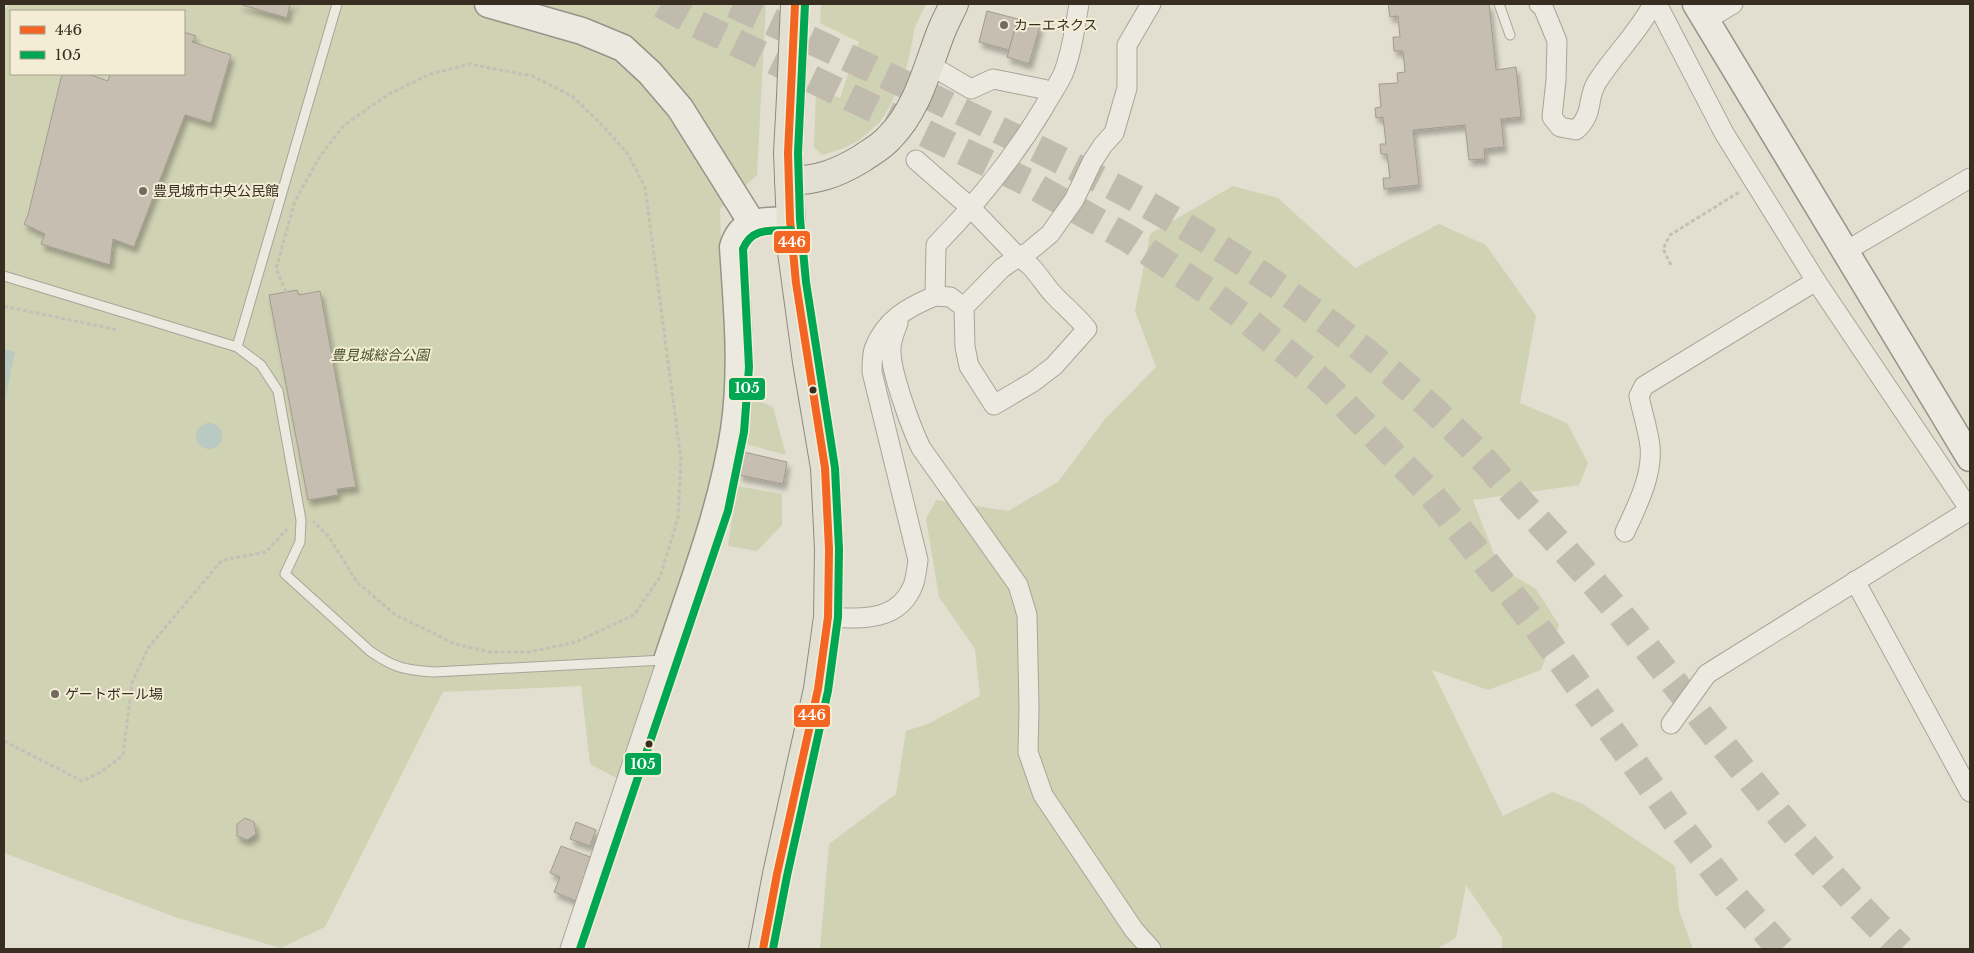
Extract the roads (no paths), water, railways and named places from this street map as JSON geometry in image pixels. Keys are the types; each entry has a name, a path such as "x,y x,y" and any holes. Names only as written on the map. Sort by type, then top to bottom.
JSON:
{"main road":[{"path":"764,949 777,874 818,689 828,617 829,550 826,468 796,283 790,220 788,153 795,4"},
{"path":"789,181 812,180 833,174 889,139 906,118 930,66 941,30 954,4"}],"street":[{"path":"488,4 582,31 623,48 650,73 680,108 752,223"},
{"path":"935,296 936,245 972,208 1028,133 1052,93 1063,74 1071,48 1079,4"},
{"path":"916,160 972,208 1018,257 1028,262 1053,294 1077,316 1087,329 1054,366 1033,382 994,405 969,366 965,347 964,307 1002,268 1018,257 1028,253 1050,234 1074,200 1092,162 1103,144 1114,133 1127,88 1127,45 1151,4"},
{"path":"1539,4 1557,41 1552,117 1560,127 1576,130 1586,122 1595,84 1645,19 1653,4"},
{"path":"1657,4 1724,133 1816,281 1970,510 1707,674 1671,724"},
{"path":"1734,4 1701,12 1970,458"},
{"path":"930,66 971,88 993,79 1043,88 1052,93"},
{"path":"1846,251 1970,178"},
{"path":"570,949 718,509 734,430 739,366 733,247 740,231 752,223 790,220"},
{"path":"1625,532 1641,498 1648,471 1650,447 1639,396 1644,386 1816,281"},
{"path":"828,617 858,619 883,615 902,604 914,583 918,560 872,372 874,349 890,322 910,306 935,296 950,297 964,307"},
{"path":"902,312 890,348 892,365 913,431 921,448 1018,585 1028,615 1028,752 1043,795 1134,930 1151,949"},
{"path":"1855,581 1970,792"}],"lane":[{"path":"236,346 337,4"},
{"path":"1499,4 1510,35"},
{"path":"4,276 236,346 260,365 278,391 302,520 300,542 285,574 370,651 385,662 404,670 434,672 667,660"}],"tunnel":[{"path":"661,4 697,24 1027,182 1129,239 1215,296 1326,385 1430,493 1534,623 1677,823 1731,893 1781,949"},
{"path":"733,4 1086,172 1147,205 1208,240 1286,292 1362,348 1398,378 1467,442 1583,570 1790,828 1826,870 1901,949"}],"place":[{"name":"カーエネクス","path":"1004,25"},
{"name":"豊見城市中央公民館","path":"143,191"},
{"name":"ゲートボール場","path":"55,694"}],"park label":[{"name":"豊見城総合公園","path":"380,355"}]}
